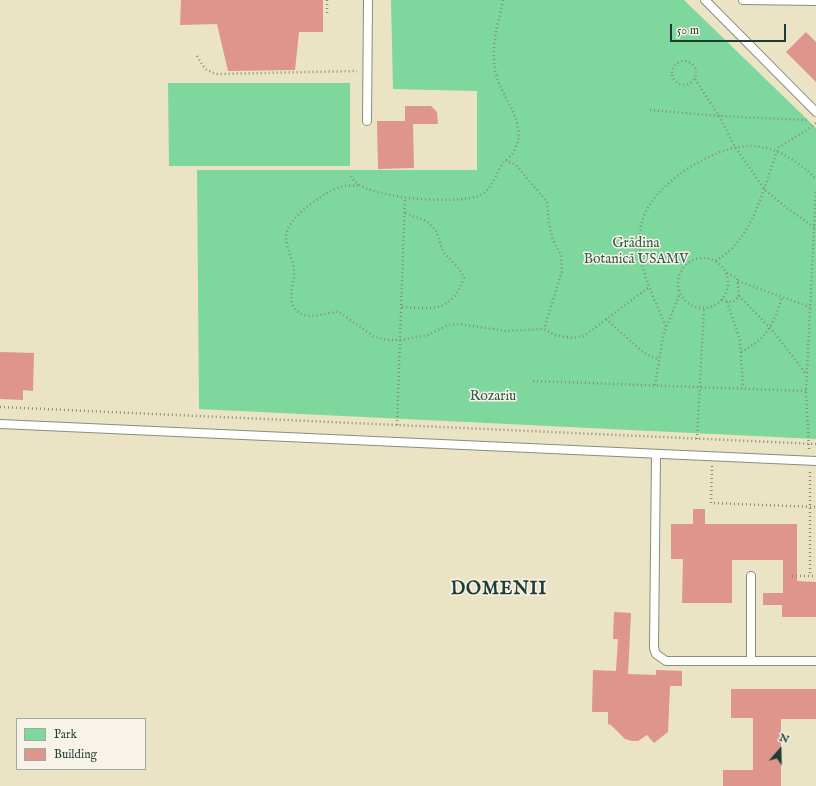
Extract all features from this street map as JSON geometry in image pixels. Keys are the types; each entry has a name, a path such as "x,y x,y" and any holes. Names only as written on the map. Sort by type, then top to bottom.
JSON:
{"lane":[{"path":"367,121 368,0"},
{"path":"704,0 816,112"},
{"path":"743,0 816,1"},
{"path":"0,424 813,461"},
{"path":"656,454 654,648 656,654 666,661 816,661"},
{"path":"751,576 751,661"}],"path":[{"path":"327,0 327,13"},
{"path":"351,176 352,180 358,185 379,194 405,197 470,199 482,194 490,186 504,161 512,155 517,141 519,126 512,107 500,86 495,70 494,39 503,0"},
{"path":"197,56 205,69 216,74 368,70"},
{"path":"695,79 690,84 685,85 676,83 671,75 674,65 683,60 692,64 696,72 695,79 719,116 735,147 765,190 788,210 814,227"},
{"path":"650,110 719,116 816,121"},
{"path":"716,261 737,243 748,226 765,190 779,147 807,130 816,121"},
{"path":"666,326 649,287 639,243 642,221 647,209 664,187 698,162 712,154 735,147 752,146 777,152 801,164 816,179"},
{"path":"507,160 516,165 547,202 549,224 553,240 561,255 562,271 544,328"},
{"path":"358,185 342,187 328,192 302,212 288,227 286,238 292,257 294,274 292,303 296,311 302,314 307,315 339,312 352,323 373,336 387,340 401,340 428,335 448,325 459,324 506,331 544,328 555,335 572,338 584,336 649,287"},
{"path":"810,576 810,507 813,461 809,444 806,391 816,189"},
{"path":"397,425 405,197"},
{"path":"402,307 433,309 444,305 458,292 464,278 460,270 443,252 436,230 426,221 405,213"},
{"path":"726,272 728,288 722,300 712,306 704,308 696,307 688,303 680,293 677,282 678,275 687,263 701,257 716,261 726,272 735,276 738,281 739,296 770,328 807,375"},
{"path":"738,281 810,307"},
{"path":"655,385 666,326 680,293"},
{"path":"722,300 733,302 739,296"},
{"path":"741,352 755,344 770,328 782,297"},
{"path":"727,302 738,331 743,388"},
{"path":"697,439 704,308"},
{"path":"606,319 644,353 659,360"},
{"path":"533,381 806,391"},
{"path":"0,407 816,444"},
{"path":"712,456 711,503 816,507"},
{"path":"792,576 816,576"}],"green space":[{"name":"Grădina Botanică USAMV","path":"391,0 684,0 816,128 816,439 199,409 197,170 477,170 477,91 393,89"},
{"path":"168,83 350,83 350,166 169,166"}],"building":[{"path":"181,0 323,0 323,32 299,32 295,70 228,71 217,24 180,25"},
{"path":"806,32 816,42 816,82 786,52"},
{"path":"405,106 431,106 437,112 438,124 413,124 414,168 378,169 377,121 405,121"},
{"path":"0,352 34,353 33,391 23,390 23,400 0,399"},
{"path":"693,509 705,509 705,524 797,524 797,581 816,582 816,617 782,617 782,605 763,605 763,593 783,593 783,560 732,560 732,603 682,603 683,559 671,559 671,524 693,524"},
{"path":"614,612 631,613 628,674 656,675 656,670 682,671 682,686 670,686 668,732 654,743 647,735 638,741 625,739 611,725 608,724 608,712 592,712 593,670 616,671 618,639 613,639"},
{"path":"731,689 816,689 816,719 781,719 781,786 723,786 723,770 753,770 753,718 731,718"}],"district":[{"name":"DOMENII","path":"499,590"}],"park label":[{"name":"Rozariu","path":"493,397"}]}
